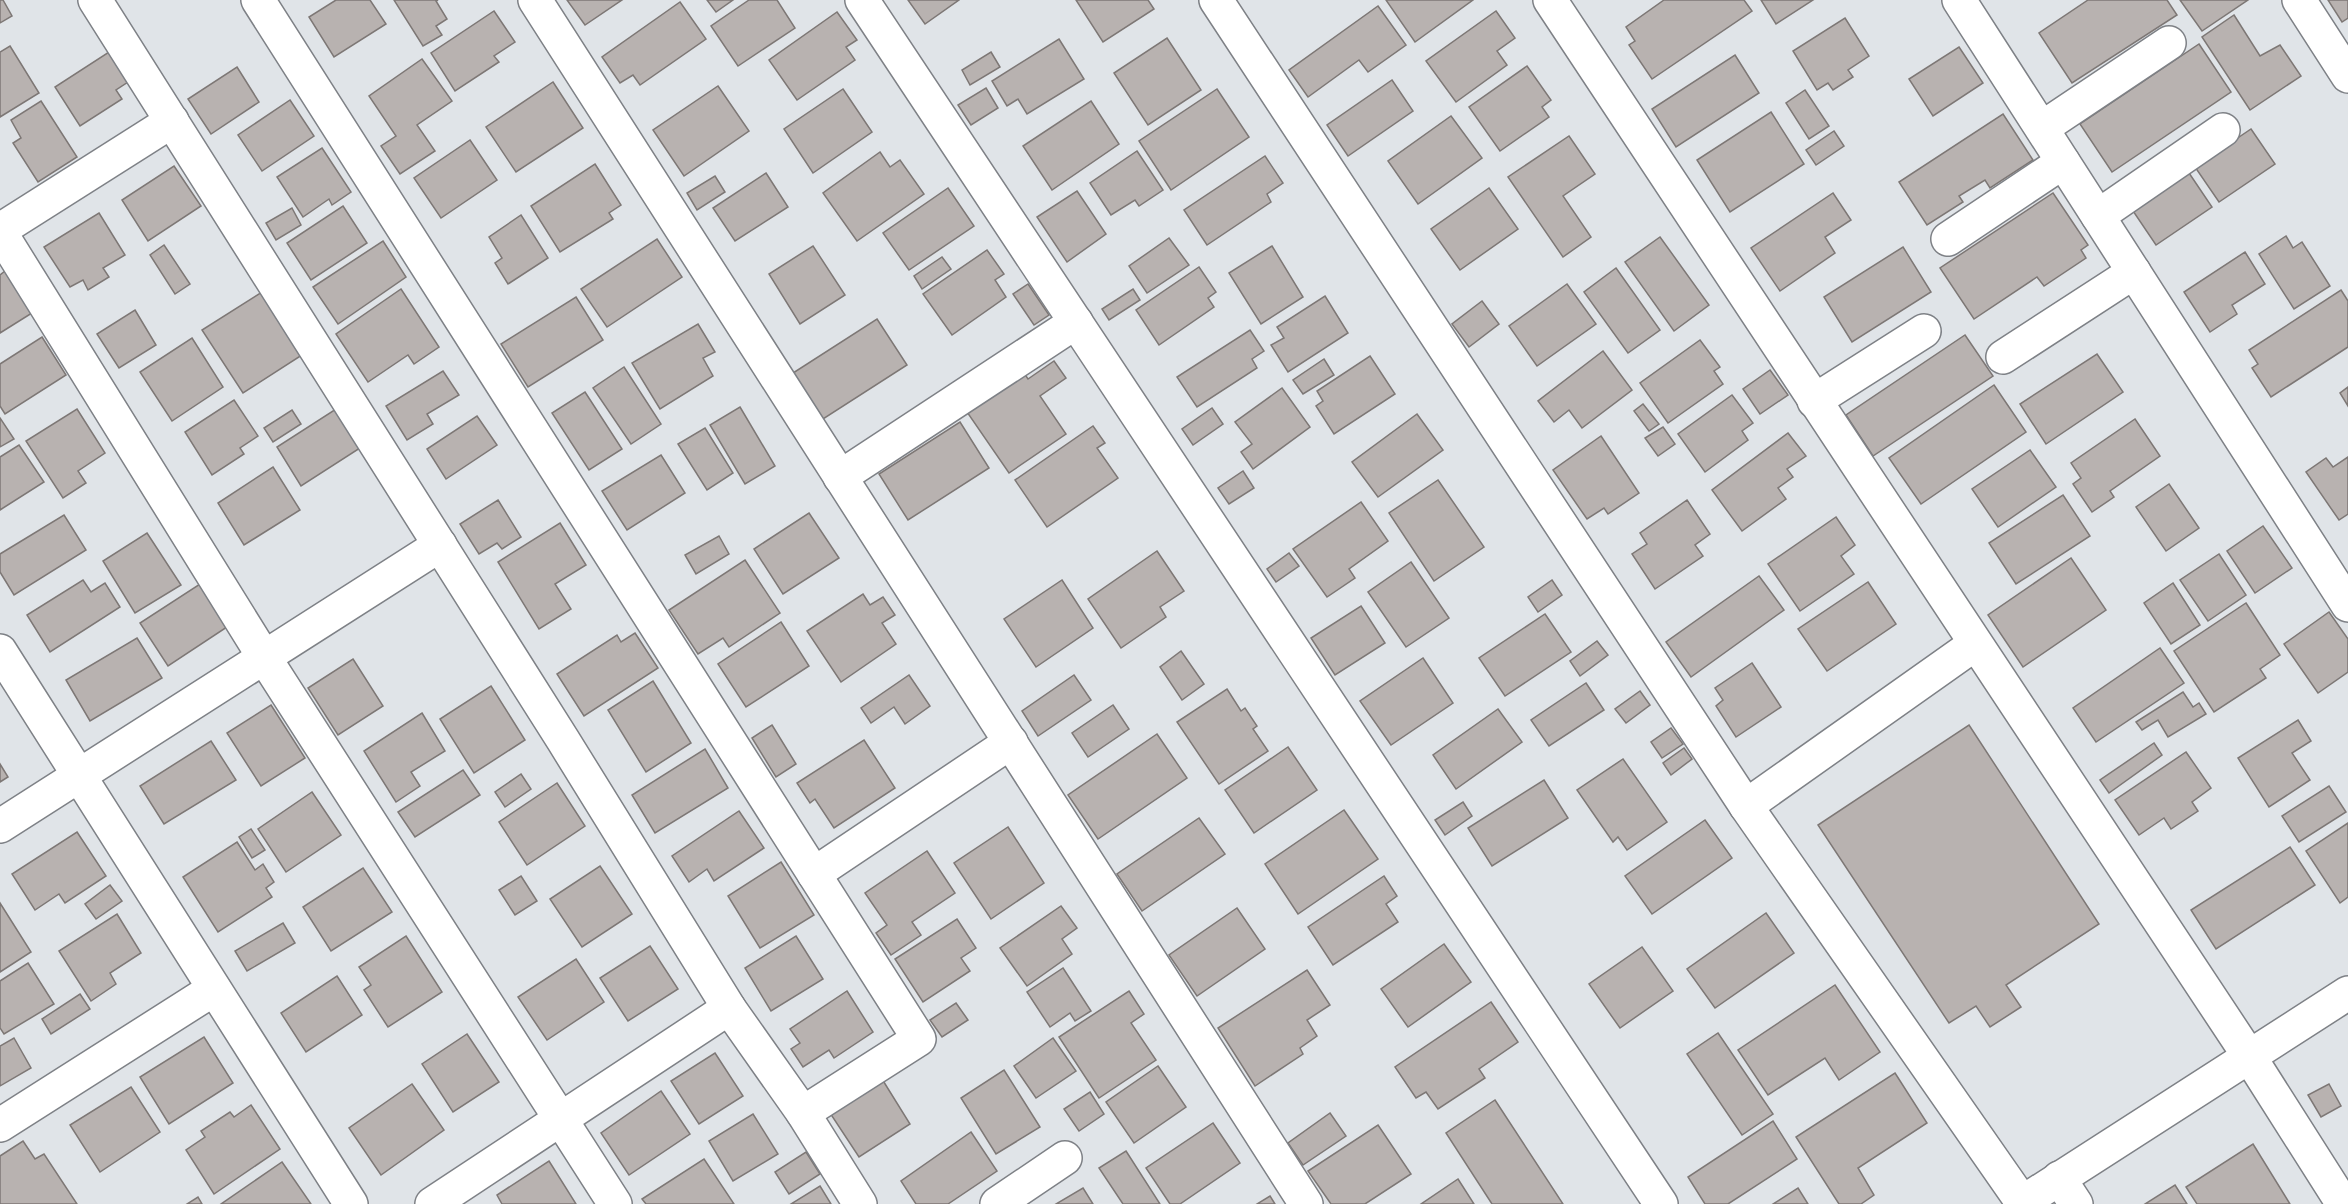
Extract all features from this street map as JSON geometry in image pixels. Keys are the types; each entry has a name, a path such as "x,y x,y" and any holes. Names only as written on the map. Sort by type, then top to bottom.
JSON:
{"street":[{"path":"95,0 440,545 729,1008 802,1113 860,1204"},
{"path":"258,0 919,1039 802,1113"},
{"path":"534,0 1306,1204"},
{"path":"862,0 1660,1204"},
{"path":"1216,0 1746,806 2021,1203 2068,1191 2248,1056 2348,993"},
{"path":"1550,0 2248,1056 2343,1204"},
{"path":"1959,0 2348,605"},
{"path":"2299,0 2348,76"},
{"path":"2042,128 2169,43"},
{"path":"172,121 0,231 264,657 615,1204"},
{"path":"2098,216 2223,130"},
{"path":"1948,239 2063,162"},
{"path":"2003,357 2134,272"},
{"path":"840,477 1076,322"},
{"path":"1814,401 1924,331"},
{"path":"0,826 440,545"},
{"path":"1746,806 1975,644"},
{"path":"0,651 351,1204"},
{"path":"814,874 1011,742"},
{"path":"0,1125 214,989"},
{"path":"432,1204 729,1008"},
{"path":"997,1204 1065,1158"}],"building":[{"path":"0,0 3,0 12,16 0,23"},
{"path":"336,0 370,0 386,24 334,57 309,17"},
{"path":"394,0 438,0 436,1 447,19 436,26 442,35 423,46"},
{"path":"567,0 622,0 585,25"},
{"path":"707,0 733,0 716,12"},
{"path":"749,0 777,0 795,28 738,66 711,26"},
{"path":"908,0 959,0 925,24"},
{"path":"1076,0 1148,0 1154,9 1103,42"},
{"path":"1386,0 1473,0 1415,42"},
{"path":"1664,0 1744,0 1752,11 1652,79 1629,45 1635,41 1626,27"},
{"path":"1761,0 1813,0 1776,24"},
{"path":"2088,0 2167,0 2177,15 2072,83 2039,33"},
{"path":"2180,0 2248,0 2202,31"},
{"path":"2328,0 2348,0 2348,18 2342,22"},
{"path":"680,2 706,39 640,85 633,75 620,83 602,57"},
{"path":"1378,6 1406,45 1368,72 1359,60 1308,97 1289,70"},
{"path":"494,11 515,42 494,56 499,62 455,91 431,53"},
{"path":"1496,11 1515,38 1497,51 1507,65 1456,102 1426,61"},
{"path":"837,12 857,40 846,47 855,60 797,100 769,60"},
{"path":"2234,15 2260,56 2280,45 2301,76 2250,110 2202,37"},
{"path":"1845,18 1869,56 1848,70 1853,77 1833,90 1828,83 1817,90 1793,51"},
{"path":"1167,38 1201,90 1148,125 1114,73"},
{"path":"1059,39 1084,79 1027,114 1018,99 1007,106 992,81"},
{"path":"2199,44 2231,92 2112,172 2080,124"},
{"path":"10,46 39,93 0,117 0,52"},
{"path":"1959,47 1983,83 1933,116 1909,79"},
{"path":"109,52 128,82 116,90 122,99 80,126 55,87"},
{"path":"991,52 1000,67 970,85 962,70"},
{"path":"1735,55 1759,93 1676,147 1652,109"},
{"path":"422,59 452,101 417,125 435,151 400,174 381,146 396,136 369,96"},
{"path":"1527,66 1551,100 1542,107 1549,117 1500,151 1469,107"},
{"path":"237,67 259,102 211,134 188,99"},
{"path":"1392,80 1413,111 1348,156 1327,125"},
{"path":"553,82 583,128 516,172 486,127"},
{"path":"718,86 749,131 684,176 653,130"},
{"path":"986,88 998,108 971,125 958,105"},
{"path":"843,89 872,132 813,173 784,129"},
{"path":"1217,89 1249,137 1171,190 1139,141"},
{"path":"1805,90 1829,126 1809,139 1786,103"},
{"path":"290,100 314,136 262,171 238,135"},
{"path":"41,101 77,157 38,182 13,143 21,138 11,120"},
{"path":"1091,101 1119,144 1052,190 1023,146"},
{"path":"1771,112 1804,164 1730,212 1697,160"},
{"path":"2003,114 2033,160 1990,188 1985,180 1959,196 1963,202 1927,225 1899,182"},
{"path":"1451,116 1482,158 1418,204 1388,161"},
{"path":"2251,129 2275,164 2219,202 2195,167"},
{"path":"1834,131 1844,146 1816,165 1806,150"},
{"path":"1569,136 1595,174 1563,196 1591,237 1563,257 1508,177"},
{"path":"470,140 497,180 441,218 414,178"},
{"path":"322,148 351,192 332,205 329,199 303,217 277,177"},
{"path":"1137,151 1163,190 1139,206 1135,200 1111,215 1090,183"},
{"path":"880,152 890,167 900,160 924,194 857,241 823,193"},
{"path":"1265,156 1283,183 1267,194 1271,202 1207,245 1184,210"},
{"path":"595,164 621,205 609,213 613,219 560,252 531,206"},
{"path":"174,166 201,206 148,241 122,200"},
{"path":"2187,170 2212,207 2156,245 2131,208"},
{"path":"766,173 788,207 735,241 713,208"},
{"path":"715,176 725,192 697,210 687,193"},
{"path":"948,188 974,226 909,270 883,233"},
{"path":"1489,188 1518,229 1460,270 1431,229"},
{"path":"1077,191 1106,234 1067,262 1037,217"},
{"path":"1833,193 1851,220 1825,237 1835,253 1780,291 1751,248"},
{"path":"2053,193 2088,245 2081,250 2086,258 2044,286 2037,277 1974,319 1940,268"},
{"path":"343,206 367,243 311,280 287,243"},
{"path":"292,208 301,225 276,240 266,223"},
{"path":"99,213 125,255 103,268 109,277 88,290 83,280 70,287 44,247"},
{"path":"521,215 548,258 508,284 495,263 502,258 489,237"},
{"path":"2286,236 2293,248 2302,242 2330,286 2294,309 2259,254"},
{"path":"1660,237 1709,305 1674,331 1625,262"},
{"path":"1169,238 1189,265 1147,293 1129,266"},
{"path":"657,239 682,277 607,327 581,289"},
{"path":"383,241 406,277 338,324 313,287"},
{"path":"164,245 190,284 175,294 150,255"},
{"path":"813,246 845,295 800,324 769,274"},
{"path":"1272,246 1303,297 1261,324 1229,273"},
{"path":"1903,247 1931,292 1852,342 1824,297"},
{"path":"987,250 1004,274 995,280 1006,297 952,335 923,294"},
{"path":"2245,252 2265,284 2232,305 2237,314 2210,332 2184,292"},
{"path":"942,257 951,269 922,289 914,276"},
{"path":"1199,267 1216,292 1208,298 1214,307 1159,345 1136,310"},
{"path":"1616,268 1660,330 1628,353 1584,292"},
{"path":"5,271 32,313 0,333 0,275"},
{"path":"1028,284 1049,315 1034,325 1013,294"},
{"path":"1567,284 1596,324 1537,366 1509,326"},
{"path":"401,289 439,347 414,364 408,355 368,382 336,334"},
{"path":"1133,289 1140,300 1109,320 1102,309"},
{"path":"2341,290 2348,301 2348,347 2271,397 2252,368 2258,364 2249,350"},
{"path":"262,292 302,355 243,393 202,330"},
{"path":"1325,296 1348,333 1288,372 1271,345 1284,338 1277,327"},
{"path":"576,297 603,340 528,387 501,344"},
{"path":"1482,301 1499,324 1469,347 1452,324"},
{"path":"135,310 156,345 119,368 97,334"},
{"path":"877,319 907,365 823,419 793,373"},
{"path":"698,324 715,352 703,358 713,376 660,409 632,363"},
{"path":"1250,330 1264,351 1252,359 1257,368 1197,407 1177,377"},
{"path":"1965,335 1993,376 1873,456 1846,415"},
{"path":"42,337 66,375 5,414 0,406 0,364"},
{"path":"192,338 223,387 172,421 140,372"},
{"path":"1700,340 1720,367 1714,371 1723,384 1668,423 1640,383"},
{"path":"1603,351 1632,390 1582,428 1569,410 1554,422 1538,401"},
{"path":"2097,354 2123,392 2046,444 2020,404"},
{"path":"1370,356 1395,394 1334,434 1316,406 1323,401 1317,391"},
{"path":"1324,359 1334,375 1303,394 1293,380"},
{"path":"1054,361 1066,378 1040,396 1066,434 1009,473 967,412 1024,373 1028,379"},
{"path":"624,367 661,424 631,444 593,388"},
{"path":"1770,370 1788,395 1760,414 1743,389"},
{"path":"443,371 459,395 427,414 433,424 407,440 386,406"},
{"path":"1994,385 2026,432 1921,504 1889,458"},
{"path":"2348,387 2348,406 2340,393"},
{"path":"1282,388 1310,427 1253,469 1241,452 1252,444 1235,422"},
{"path":"585,392 622,449 589,470 552,413"},
{"path":"1732,395 1753,423 1742,431 1748,440 1705,472 1678,434"},
{"path":"234,400 258,436 240,448 244,454 212,475 185,432"},
{"path":"1643,404 1659,424 1649,431 1634,411"},
{"path":"740,407 775,466 745,484 710,425"},
{"path":"1212,408 1223,424 1193,445 1182,429"},
{"path":"77,409 105,453 78,471 86,483 63,498 26,441"},
{"path":"336,409 360,448 301,486 277,447"},
{"path":"292,410 301,424 273,442 264,428"},
{"path":"1417,414 1443,450 1378,497 1352,462"},
{"path":"477,416 497,445 446,479 427,449"},
{"path":"0,418 14,439 0,447"},
{"path":"2135,419 2160,456 2110,491 2114,497 2092,512 2073,484 2081,478 2071,463"},
{"path":"960,422 989,468 908,520 879,474"},
{"path":"1093,426 1105,443 1097,448 1118,478 1047,527 1015,480"},
{"path":"1663,427 1675,444 1658,456 1645,438"},
{"path":"705,428 733,473 707,490 678,444"},
{"path":"1788,433 1806,456 1787,469 1793,477 1778,488 1786,499 1742,531 1712,490"},
{"path":"1601,436 1639,493 1608,514 1604,508 1587,519 1553,470"},
{"path":"19,445 44,482 0,510 0,457"},
{"path":"2030,450 2056,487 1998,527 1972,489"},
{"path":"661,455 685,493 627,530 602,491"},
{"path":"2348,457 2348,514 2339,520 2306,472 2326,458 2333,467"},
{"path":"273,467 300,510 244,545 218,503"},
{"path":"1243,471 1254,488 1229,504 1218,488"},
{"path":"1438,480 1484,547 1434,581 1389,513"},
{"path":"2169,484 2199,528 2166,551 2136,507"},
{"path":"2063,495 2090,536 2016,584 1989,543"},
{"path":"498,500 521,537 502,549 497,543 479,554 460,524"},
{"path":"1687,500 1710,534 1695,545 1703,556 1655,589 1632,554 1647,544 1640,533"},
{"path":"1361,502 1388,541 1349,569 1355,578 1327,597 1293,549"},
{"path":"809,513 839,558 783,594 754,549"},
{"path":"64,515 86,550 14,595 0,572 0,554"},
{"path":"1836,517 1855,545 1841,556 1854,574 1800,611 1768,564"},
{"path":"560,523 586,565 555,584 571,609 539,629 498,562"},
{"path":"2263,526 2292,568 2255,593 2227,551"},
{"path":"147,533 181,585 135,613 103,561"},
{"path":"719,536 729,554 696,574 685,555"},
{"path":"1157,551 1184,591 1160,607 1166,617 1121,648 1088,599"},
{"path":"1289,553 1299,566 1276,582 1267,569"},
{"path":"2219,554 2246,595 2208,621 2180,580"},
{"path":"2071,558 2106,610 2023,667 1988,615"},
{"path":"745,560 780,613 729,647 723,638 698,654 669,610"},
{"path":"1411,562 1449,618 1406,647 1368,592"},
{"path":"1759,576 1784,610 1691,677 1666,642"},
{"path":"83,580 91,592 105,583 120,607 50,652 27,615"},
{"path":"1062,580 1093,628 1036,667 1004,619"},
{"path":"1552,580 1562,595 1538,612 1528,597"},
{"path":"1868,582 1896,624 1827,671 1798,629"},
{"path":"2173,583 2200,625 2171,644 2144,603"},
{"path":"200,584 227,627 168,666 140,623"},
{"path":"863,594 870,605 883,597 895,615 882,623 896,644 841,682 807,631"},
{"path":"2246,603 2280,655 2260,669 2266,678 2214,712 2174,651"},
{"path":"1361,606 1385,643 1335,675 1311,638"},
{"path":"2329,612 2348,639 2348,672 2318,693 2284,644"},
{"path":"1545,614 1571,652 1505,696 1479,658"},
{"path":"781,622 809,666 746,707 718,664"},
{"path":"635,633 658,668 584,716 557,674 617,635 621,642"},
{"path":"137,638 162,678 90,721 66,680"},
{"path":"1597,641 1608,655 1580,676 1570,661"},
{"path":"2160,648 2184,683 2096,742 2073,708"},
{"path":"1181,651 1204,684 1182,700 1160,667"},
{"path":"1423,658 1453,703 1391,745 1360,701"},
{"path":"353,659 383,706 338,735 308,688"},
{"path":"1752,663 1781,707 1736,737 1716,706 1723,700 1715,688"},
{"path":"909,675 930,706 905,724 894,707 871,723 861,708"},
{"path":"1074,675 1091,700 1038,736 1022,711"},
{"path":"653,681 691,743 646,772 608,710"},
{"path":"1586,683 1604,710 1549,746 1531,720"},
{"path":"491,686 525,740 474,773 440,719"},
{"path":"1227,689 1241,711 1245,708 1257,726 1253,729 1268,751 1219,784 1177,722"},
{"path":"1640,691 1650,705 1626,723 1615,709"},
{"path":"2183,692 2193,707 2199,703 2206,714 2168,737 2158,720 2142,730 2136,722"},
{"path":"271,705 305,758 261,786 227,733"},
{"path":"1113,705 1129,729 1088,757 1072,733"},
{"path":"1498,709 1522,742 1456,789 1433,755"},
{"path":"422,713 445,751 411,772 420,786 396,802 364,751"},
{"path":"2298,720 2311,741 2292,753 2310,780 2269,807 2238,758"},
{"path":"772,725 796,764 776,777 752,738"},
{"path":"1969,725 2099,924 2006,985 2021,1007 1990,1027 1976,1006 1949,1023 1818,825"},
{"path":"1671,728 1683,744 1662,758 1651,742"},
{"path":"1157,734 1187,778 1098,839 1068,795"},
{"path":"864,740 895,788 834,828 815,799 810,803 797,783"},
{"path":"211,741 236,780 164,824 140,786"},
{"path":"2154,743 2162,755 2109,793 2100,780"},
{"path":"1288,747 1317,790 1254,833 1225,790"},
{"path":"1684,748 1692,759 1671,775 1663,763"},
{"path":"705,749 728,788 655,833 632,795"},
{"path":"2186,752 2211,788 2192,802 2198,811 2171,829 2164,818 2139,835 2115,800"},
{"path":"1623,759 1667,822 1627,850 1618,837 1613,842 1577,790"},
{"path":"0,764 8,777 0,782"},
{"path":"463,770 480,795 415,837 398,812"},
{"path":"521,774 531,789 505,807 495,792"},
{"path":"1544,780 1568,818 1492,866 1468,828"},
{"path":"557,783 585,826 527,865 499,822"},
{"path":"2329,786 2346,812 2299,842 2282,816"},
{"path":"312,792 341,835 286,872 258,829"},
{"path":"1463,802 1472,816 1445,835 1435,820"},
{"path":"1344,810 1378,859 1298,914 1265,864"},
{"path":"739,811 764,848 714,881 707,869 689,882 672,856"},
{"path":"1199,818 1225,854 1142,911 1117,874"},
{"path":"1705,820 1732,858 1652,914 1625,876"},
{"path":"2348,823 2348,897 2340,903 2306,851"},
{"path":"1008,827 1044,883 991,919 954,863"},
{"path":"251,829 265,850 252,858 239,837"},
{"path":"77,832 106,876 65,903 59,894 35,910 12,874"},
{"path":"237,842 255,870 263,864 274,882 266,888 272,897 218,932 183,877"},
{"path":"2290,847 2315,885 2216,949 2191,910"},
{"path":"927,851 955,893 912,922 921,935 891,955 876,933 887,925 865,893"},
{"path":"781,862 814,915 760,948 728,896"},
{"path":"600,866 632,914 582,947 550,899"},
{"path":"363,868 392,912 331,951 303,907"},
{"path":"521,876 537,901 515,915 499,890"},
{"path":"1384,876 1397,896 1386,904 1398,922 1333,965 1308,927"},
{"path":"110,885 122,901 96,919 85,904"},
{"path":"0,903 31,952 0,972"},
{"path":"1061,906 1077,928 1062,939 1072,954 1027,986 1000,948"},
{"path":"1237,908 1265,949 1197,996 1169,955"},
{"path":"1766,913 1794,953 1715,1008 1687,969"},
{"path":"117,914 141,953 110,973 116,984 91,1001 59,951"},
{"path":"957,919 976,948 961,958 970,971 923,1002 895,959"},
{"path":"283,923 295,943 247,971 235,951"},
{"path":"406,936 442,992 388,1027 364,990 371,985 359,967"},
{"path":"796,936 823,979 771,1011 745,968"},
{"path":"1444,944 1471,982 1408,1027 1381,989"},
{"path":"650,946 678,989 628,1021 600,978"},
{"path":"1642,947 1673,991 1620,1028 1589,984"},
{"path":"576,959 604,1002 547,1040 518,997"},
{"path":"28,963 54,1004 4,1034 0,1028 0,981"},
{"path":"1063,968 1091,1011 1075,1021 1070,1013 1050,1027 1027,992"},
{"path":"1307,970 1330,1005 1307,1020 1317,1036 1300,1048 1303,1054 1255,1086 1218,1028"},
{"path":"337,976 362,1015 306,1052 281,1013"},
{"path":"1835,985 1880,1052 1839,1080 1825,1058 1768,1095 1738,1050"},
{"path":"847,991 873,1032 834,1058 829,1050 803,1067 791,1049 800,1043 790,1029"},
{"path":"1129,991 1144,1014 1131,1023 1156,1060 1099,1098 1059,1037"},
{"path":"80,994 90,1009 51,1034 42,1019"},
{"path":"1491,1002 1518,1042 1479,1069 1485,1078 1438,1109 1426,1092 1416,1098 1395,1067"},
{"path":"956,1003 968,1020 942,1037 930,1020"},
{"path":"1718,1033 1773,1114 1742,1135 1687,1054"},
{"path":"467,1034 499,1082 453,1112 422,1064"},
{"path":"204,1037 233,1083 169,1124 140,1077"},
{"path":"14,1038 31,1068 0,1086 0,1046"},
{"path":"1053,1038 1076,1071 1036,1098 1014,1066"},
{"path":"715,1053 743,1096 699,1124 671,1081"},
{"path":"1158,1066 1186,1107 1134,1143 1106,1102"},
{"path":"1004,1070 1040,1127 996,1154 961,1098"},
{"path":"1895,1073 1927,1123 1858,1168 1874,1195 1861,1204 1839,1204 1796,1137"},
{"path":"882,1079 910,1124 859,1157 830,1113"},
{"path":"412,1084 444,1130 381,1175 349,1128"},
{"path":"2329,1084 2341,1106 2321,1117 2308,1095"},
{"path":"131,1087 160,1132 100,1172 70,1125"},
{"path":"661,1091 690,1134 629,1175 601,1133"},
{"path":"1090,1092 1104,1114 1079,1131 1064,1109"},
{"path":"1495,1100 1563,1204 1492,1204 1446,1133"},
{"path":"251,1105 280,1149 214,1194 186,1150 205,1137 201,1131 230,1112 234,1117"},
{"path":"1330,1113 1346,1136 1303,1165 1288,1143"},
{"path":"753,1114 778,1154 733,1181 709,1141"},
{"path":"1773,1121 1797,1159 1728,1204 1705,1204 1688,1177"},
{"path":"1213,1123 1240,1163 1180,1204 1170,1204 1146,1168"},
{"path":"1378,1125 1411,1174 1365,1204 1331,1204 1308,1171"},
{"path":"971,1132 997,1171 948,1204 916,1204 901,1181"},
{"path":"23,1141 35,1159 44,1154 77,1204 0,1204 0,1156"},
{"path":"2253,1144 2290,1204 2197,1204 2186,1187"},
{"path":"1126,1151 1160,1204 1123,1204 1099,1168"},
{"path":"806,1152 820,1174 789,1194 775,1172"},
{"path":"704,1159 734,1204 646,1204 642,1199"},
{"path":"549,1161 576,1204 502,1204 497,1195"},
{"path":"282,1162 311,1204 221,1204"},
{"path":"1458,1179 1474,1204 1421,1204"},
{"path":"2175,1185 2187,1204 2145,1204"},
{"path":"820,1186 831,1204 791,1204"},
{"path":"1083,1188 1093,1204 1056,1204"},
{"path":"1798,1188 1808,1204 1773,1204"},
{"path":"1270,1196 1275,1204 1257,1204"},
{"path":"198,1197 202,1204 187,1204"}]}
